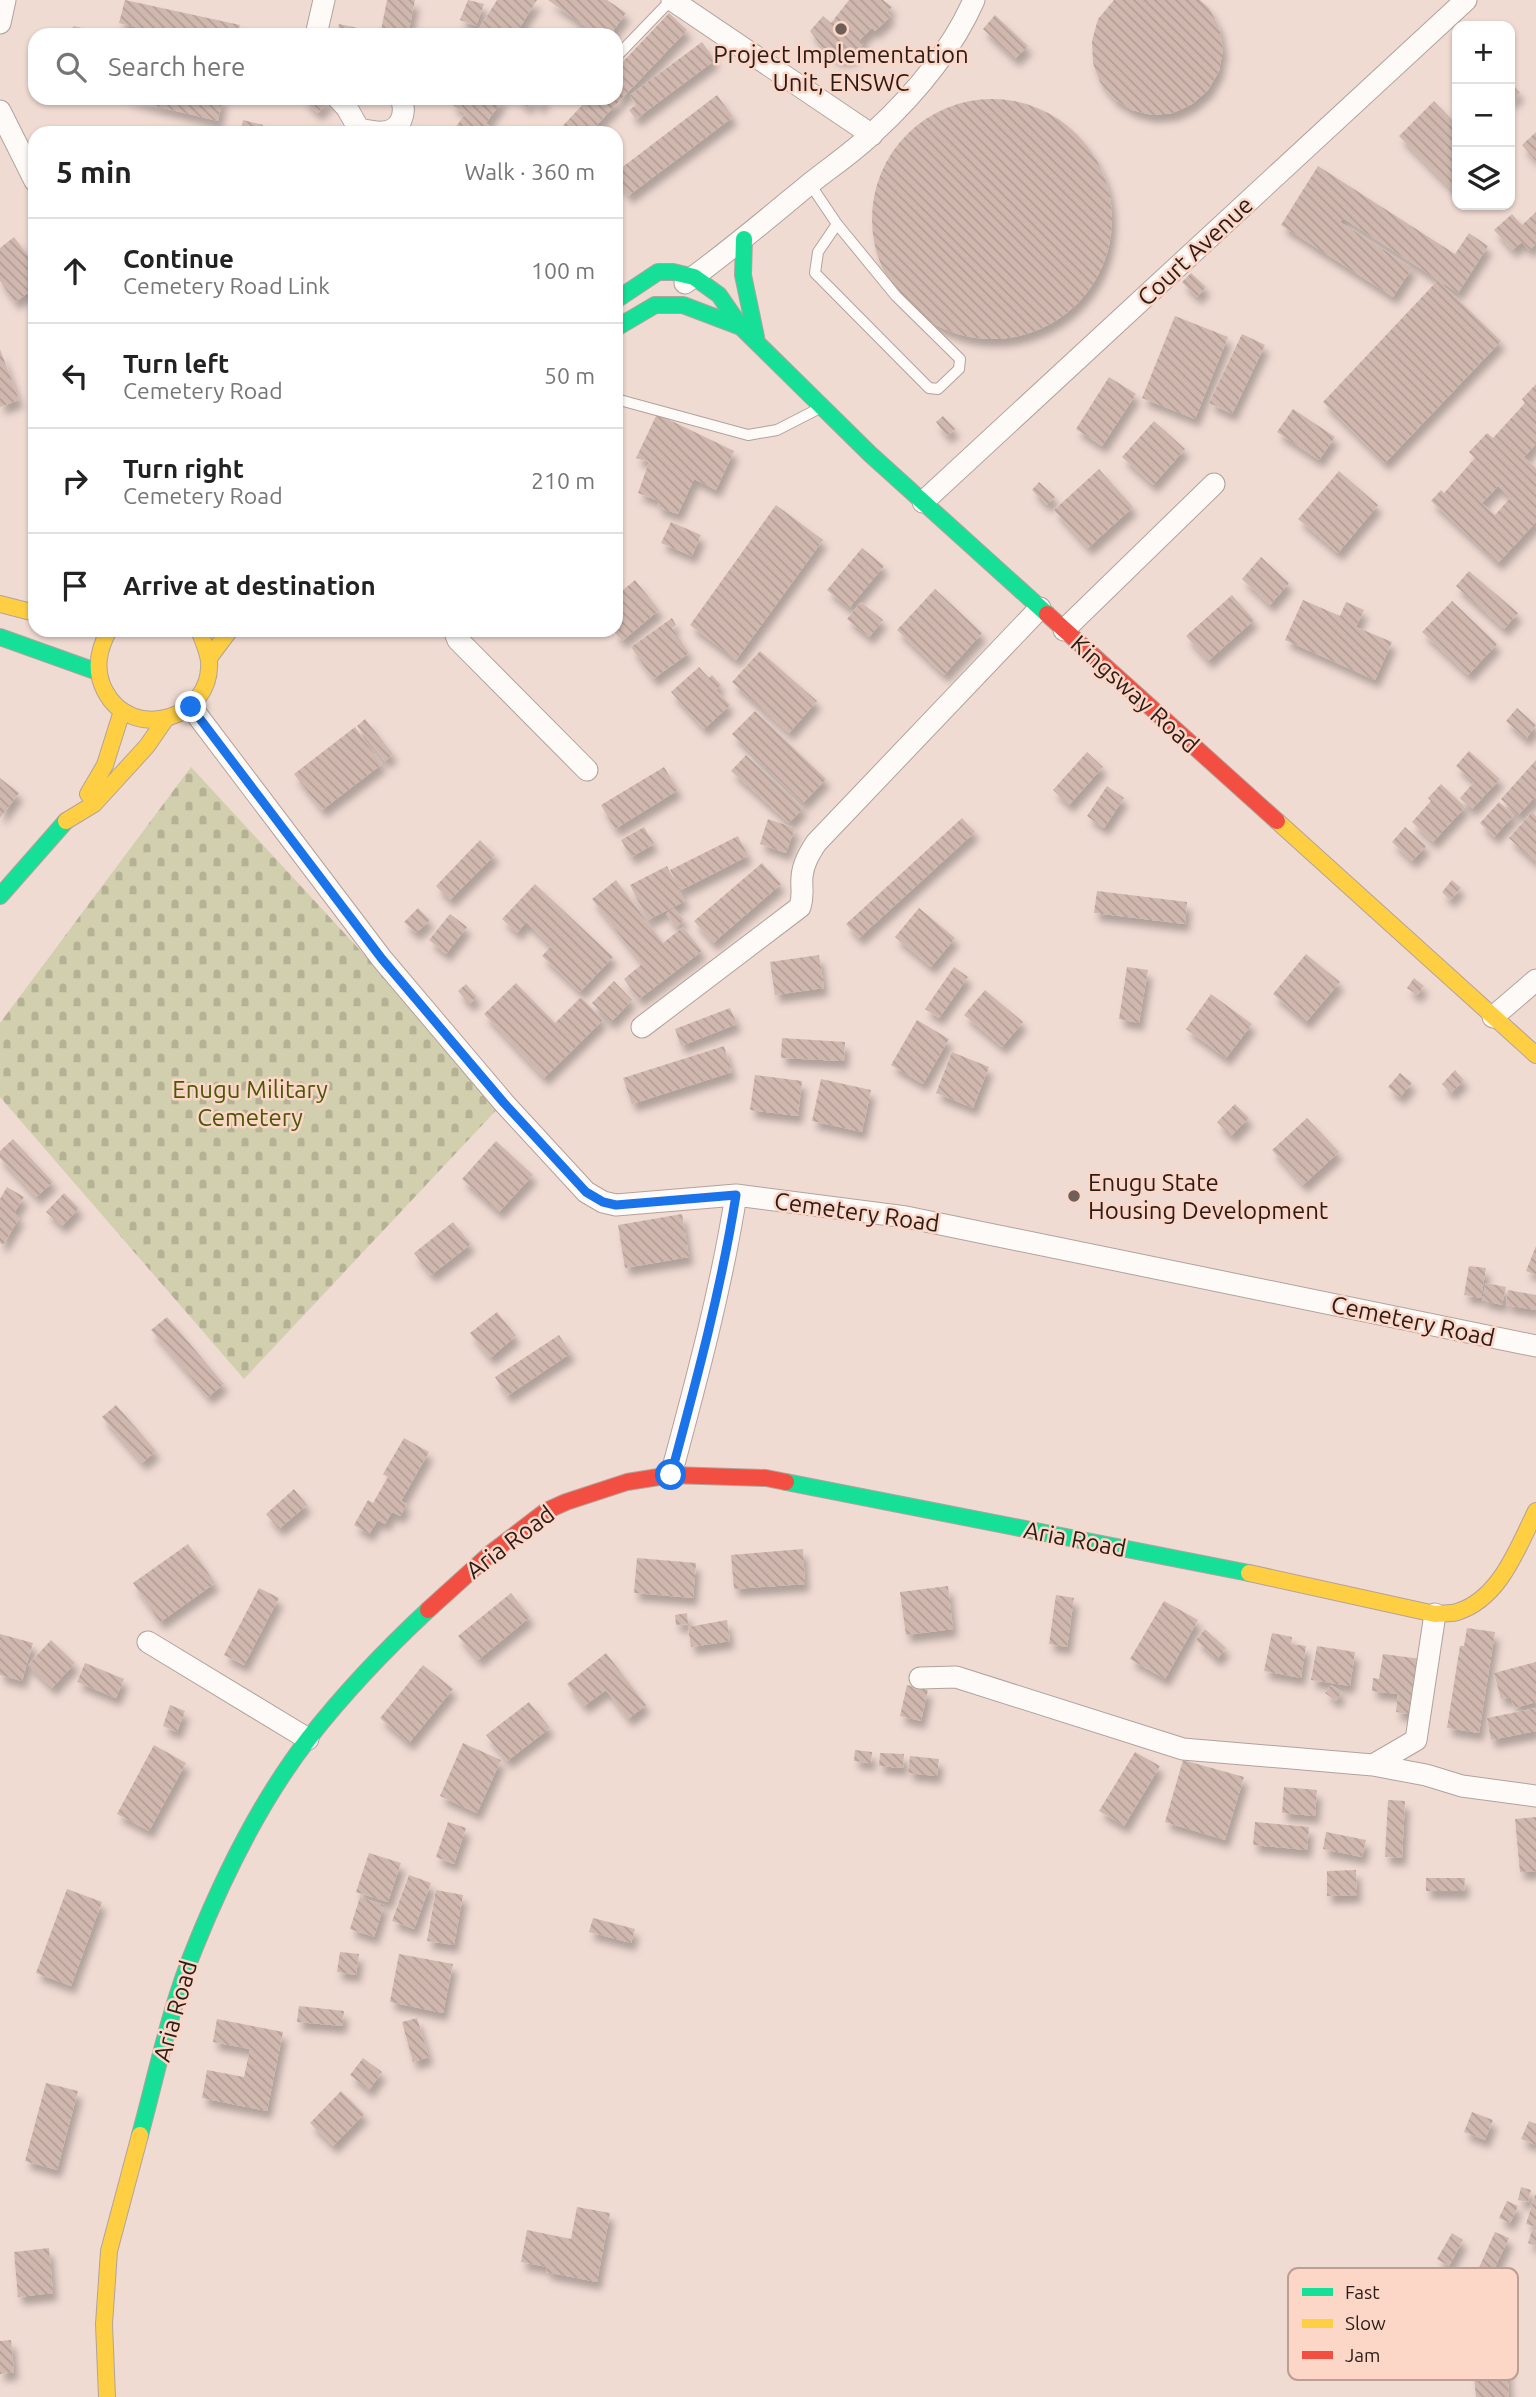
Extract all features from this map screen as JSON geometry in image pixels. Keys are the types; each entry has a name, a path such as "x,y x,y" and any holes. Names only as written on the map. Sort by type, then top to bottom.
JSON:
{"main road":[{"path":"744,239 743,275 758,342"},
{"path":"623,295 658,272 694,277 719,295 741,327"},
{"path":"623,324 655,305 683,305 741,327"},
{"name":"Kingsway Road","path":"741,327 821,407 923,502 1536,1055"},
{"path":"0,604 28,611"},
{"path":"0,637 98,672"},
{"path":"105,637 98,656 102,687 110,700 122,711 149,721 165,720 178,715 191,707 204,690 208,680 209,658 203,637"},
{"path":"209,658 225,637"},
{"path":"0,896 94,786 106,763 122,711"},
{"path":"66,821 94,804 147,746 165,720"},
{"name":"Aria Road","path":"107,2397 103,2318 109,2251 177,1999 194,1948 236,1855 265,1804 308,1739 380,1655 453,1586 546,1511 627,1482 671,1475 766,1478 1212,1566 1435,1614 1457,1612 1471,1606 1489,1592 1508,1567 1536,1511"}],"street":[{"path":"0,23 5,0"},
{"path":"318,28 324,0"},
{"path":"671,0 872,135"},
{"path":"655,305 744,239 872,135 938,61 966,18 974,0"},
{"name":"Court Avenue","path":"923,502 1466,0"},
{"path":"351,105 359,126"},
{"path":"396,126 403,116 404,105"},
{"path":"0,111 28,167"},
{"path":"1064,630 1214,484"},
{"path":"642,1027 800,907 804,894 802,878 806,860 816,843 1040,608"},
{"path":"457,637 587,770"},
{"name":"Cemetery Road","path":"191,707 382,959 520,1122 586,1192 603,1202 616,1205 736,1195 906,1217 1536,1346"},
{"path":"1493,1017 1536,980"},
{"path":"671,1475 707,1345 736,1195"},
{"path":"1373,1765 1416,1740 1435,1614"},
{"path":"148,1642 308,1739"},
{"path":"920,1678 956,1677 1183,1749 1373,1765 1426,1775 1462,1786 1536,1796"}],"lane":[{"path":"623,50 671,0"},
{"path":"810,184 837,224 896,296 960,359 959,369 938,389 929,388 815,273 818,252 837,224"},
{"path":"623,401 748,435 777,430 821,407"}],"green space":[{"name":"Enugu Military Cemetery","path":"191,767 502,1104 244,1379 0,1097 0,1023"}],"building":[{"path":"125,0 240,25 239,28 138,28 119,23"},
{"path":"387,0 415,0 409,28 381,28"},
{"path":"468,0 484,4 476,26 460,20"},
{"path":"497,0 537,0 519,28 479,28"},
{"path":"548,0 607,0 626,13 615,28 587,28"},
{"name":"Project Implementation Unit, ENSWC","path":"849,0 883,0 892,7 887,12 891,16 875,31 872,28 860,40 864,44 847,60 843,56 839,60 821,46 810,31 823,16 831,23"},
{"path":"1114,0 1200,0 1209,8 1219,27 1223,49 1219,71 1208,90 1192,104 1173,113 1152,115 1132,110 1114,99 1100,82 1093,63 1092,41 1098,19"},
{"path":"669,13 687,30 623,97 623,62"},
{"path":"995,15 1028,46 1015,59 983,29"},
{"path":"339,24 358,28 338,28"},
{"path":"702,42 715,60 636,119 629,110 636,105 630,95"},
{"path":"717,95 733,117 628,196 623,189 623,167"},
{"path":"992,99 1015,101 1038,108 1059,119 1077,134 1092,152 1103,173 1110,196 1110,242 1103,265 1092,286 1077,304 1059,319 1038,330 1015,337 992,339 969,337 946,330 925,319 907,304 892,286 881,265 874,242 872,219 874,196 881,173 892,152 907,134 925,119 946,108 969,101"},
{"path":"1434,101 1452,120 1452,190 1399,136"},
{"path":"151,105 221,105 218,121"},
{"path":"309,105 325,105 318,113"},
{"path":"452,105 499,105 486,123 490,126 456,126 465,114"},
{"path":"582,105 616,105 596,126 563,126"},
{"path":"243,120 263,125 263,126 242,126"},
{"path":"1536,132 1536,161 1522,145"},
{"path":"1318,166 1455,254 1469,233 1488,246 1458,293 1343,218 1340,222 1412,268 1393,297 1281,225"},
{"path":"1536,212 1536,244 1529,250 1522,242 1512,250 1494,230 1512,214 1522,225"},
{"path":"14,237 28,256 28,293 15,302 0,281 0,248"},
{"path":"1191,273 1206,287 1197,297 1182,282"},
{"path":"1438,280 1501,341 1385,463 1323,402"},
{"path":"1175,316 1228,337 1195,419 1142,398"},
{"path":"1242,334 1265,345 1232,414 1209,403"},
{"path":"0,349 19,400 0,407"},
{"path":"1109,377 1136,394 1102,446 1076,429"},
{"path":"1536,384 1536,444 1524,457 1536,468 1536,522 1498,563 1431,501 1441,490 1444,493 1475,458 1469,452 1487,433 1493,438 1525,403 1522,399","holes":["1498,486 1510,498 1495,515 1482,503"]},
{"path":"1293,409 1335,437 1319,460 1277,432"},
{"path":"657,414 734,451 716,490 694,479 678,514 657,507 659,501 638,493 649,462 636,458"},
{"path":"943,416 955,429 947,436 936,422"},
{"path":"1154,421 1185,449 1153,485 1122,457"},
{"path":"1099,469 1133,507 1088,548 1054,510"},
{"path":"1339,471 1378,505 1338,553 1298,519"},
{"path":"1039,482 1055,497 1047,505 1032,490"},
{"path":"776,505 823,540 736,660 690,625"},
{"path":"671,522 701,535 692,556 661,543"},
{"path":"862,548 884,566 849,608 827,590"},
{"path":"1261,557 1289,583 1270,605 1242,579"},
{"path":"1469,571 1518,613 1504,629 1456,586"},
{"path":"635,580 659,610 622,641 619,637 623,637 623,590"},
{"path":"935,589 982,633 944,675 897,630"},
{"path":"1232,595 1254,620 1208,661 1186,636"},
{"path":"1303,600 1340,616 1346,602 1364,610 1356,627 1392,642 1375,680 1285,640"},
{"path":"1452,601 1497,644 1468,675 1422,632"},
{"path":"861,602 883,620 869,637 847,619"},
{"path":"672,618 676,625 672,628 689,653 653,679 631,647"},
{"path":"760,651 817,701 789,733 732,682"},
{"path":"699,667 709,678 712,675 721,685 716,690 730,705 704,729 671,692"},
{"path":"1517,708 1536,725 1526,739 1506,721"},
{"path":"755,711 826,779 803,803 732,734"},
{"path":"365,719 393,754 385,761 357,726"},
{"path":"355,727 382,764 322,810 294,774"},
{"path":"1469,751 1500,779 1472,809 1460,798 1474,782 1456,766"},
{"path":"1087,752 1103,767 1069,805 1053,790"},
{"path":"746,755 803,808 789,823 731,771"},
{"path":"1536,760 1536,802 1533,799 1518,815 1501,799"},
{"path":"664,767 678,790 615,829 601,805"},
{"path":"0,778 19,793 0,818"},
{"path":"1441,784 1465,807 1433,842 1412,822 1431,801 1428,798"},
{"path":"1107,786 1124,798 1104,828 1087,816"},
{"path":"1499,802 1514,815 1494,837 1480,823"},
{"path":"1532,812 1536,816 1536,863 1509,838"},
{"path":"962,818 975,832 859,938 846,924"},
{"path":"768,819 795,828 786,853 760,844"},
{"path":"644,827 654,844 631,857 621,840"},
{"path":"1405,827 1426,846 1412,861 1392,842"},
{"path":"738,836 748,856 681,890 670,870"},
{"path":"480,840 495,855 450,900 436,886"},
{"path":"762,863 781,884 713,943 694,921"},
{"path":"667,866 685,901 648,920 630,885"},
{"path":"616,880 663,943 683,927 702,951 639,999 624,979 642,964 592,899"},
{"path":"1452,880 1461,888 1450,900 1442,892"},
{"path":"535,884 613,957 580,992 542,956 551,946 526,922 517,933 502,919"},
{"path":"1097,891 1187,902 1185,924 1094,913"},
{"path":"418,908 430,920 416,933 404,922"},
{"path":"674,908 684,920 676,927 666,914"},
{"path":"919,908 955,938 931,967 895,937"},
{"path":"450,914 467,927 446,954 429,940"},
{"path":"1306,954 1340,982 1306,1022 1273,994"},
{"path":"819,955 824,988 775,995 770,962"},
{"path":"954,967 968,977 939,1018 925,1009"},
{"path":"1127,967 1148,970 1139,1023 1119,1019"},
{"path":"1414,978 1424,986 1417,995 1407,988"},
{"path":"614,981 632,1000 611,1022 592,1003"},
{"path":"516,983 555,1023 581,997 603,1020 544,1078 484,1014"},
{"path":"466,984 477,997 469,1004 458,991"},
{"path":"985,990 1023,1022 1002,1047 964,1015"},
{"path":"1211,994 1252,1024 1226,1058 1186,1029"},
{"path":"730,1008 737,1024 681,1046 675,1029"},
{"path":"917,1020 949,1039 923,1084 891,1065"},
{"path":"782,1038 845,1042 844,1061 781,1058"},
{"path":"724,1046 732,1072 632,1104 623,1078"},
{"path":"952,1052 989,1067 973,1108 936,1093"},
{"path":"1455,1070 1464,1080 1451,1093 1442,1084"},
{"path":"1400,1073 1412,1083 1400,1097 1388,1087"},
{"path":"755,1075 802,1081 798,1116 750,1110"},
{"path":"821,1079 871,1090 862,1132 812,1121"},
{"path":"1235,1104 1249,1118 1231,1136 1217,1122"},
{"path":"1307,1118 1339,1152 1303,1185 1272,1150"},
{"path":"13,1139 53,1182 36,1197 0,1158 0,1151"},
{"path":"496,1141 533,1175 499,1212 462,1179"},
{"path":"7,1187 24,1197 14,1213 20,1217 3,1245 0,1243 0,1199"},
{"path":"64,1193 79,1208 62,1226 46,1212"},
{"path":"682,1214 689,1257 625,1268 618,1225"},
{"path":"453,1222 471,1244 431,1275 414,1253"},
{"path":"1536,1246 1536,1275 1526,1271"},
{"path":"1469,1266 1486,1268 1481,1298 1464,1295"},
{"path":"1486,1283 1506,1287 1502,1305 1482,1300"},
{"path":"1508,1290 1536,1295 1536,1310 1506,1305"},
{"path":"497,1312 516,1336 490,1358 470,1333"},
{"path":"167,1317 224,1384 208,1397 151,1330"},
{"path":"559,1335 571,1353 507,1396 495,1377"},
{"path":"116,1405 156,1451 142,1463 102,1417"},
{"path":"404,1438 429,1452 401,1501 407,1504 400,1516 392,1512 385,1524 378,1520 369,1534 354,1525 368,1500 373,1503 388,1477 383,1474"},
{"path":"294,1489 307,1505 279,1529 266,1514"},
{"path":"188,1544 215,1583 160,1622 133,1583"},
{"path":"803,1549 805,1584 734,1589 731,1555"},
{"path":"637,1558 696,1563 693,1598 634,1593"},
{"path":"948,1586 953,1629 906,1635 900,1592"},
{"path":"259,1588 279,1598 244,1665 224,1655"},
{"path":"511,1593 530,1617 478,1660 458,1636"},
{"path":"1056,1595 1074,1598 1067,1647 1049,1644"},
{"path":"1164,1601 1198,1620 1165,1679 1130,1659"},
{"path":"687,1613 688,1624 676,1625 675,1615"},
{"path":"727,1620 730,1641 691,1647 688,1627"},
{"path":"1467,1628 1495,1632 1479,1733 1447,1728 1460,1646 1464,1646"},
{"path":"1205,1629 1226,1648 1217,1659 1196,1640"},
{"path":"1272,1633 1292,1637 1291,1644 1306,1646 1301,1678 1264,1671"},
{"path":"0,1634 33,1643 22,1681 0,1675"},
{"path":"51,1640 75,1663 52,1688 28,1665"},
{"path":"1317,1646 1355,1652 1350,1686 1311,1680"},
{"path":"606,1653 646,1705 628,1719 606,1690 584,1706 567,1684"},
{"path":"1383,1654 1421,1659 1414,1715 1396,1712 1398,1694 1372,1691 1373,1678 1379,1679"},
{"path":"1536,1662 1536,1702 1514,1708 1511,1697 1501,1699 1494,1673"},
{"path":"85,1663 124,1679 116,1698 77,1682"},
{"path":"423,1665 453,1689 409,1743 380,1718"},
{"path":"907,1685 928,1690 921,1721 900,1716"},
{"path":"1331,1685 1342,1692 1336,1701 1325,1693"},
{"path":"529,1702 550,1728 507,1761 486,1735"},
{"path":"170,1705 185,1711 177,1732 163,1726"},
{"path":"1536,1708 1536,1731 1491,1740 1487,1718"},
{"path":"463,1743 501,1760 477,1813 440,1796"},
{"path":"154,1745 186,1763 149,1831 117,1814"},
{"path":"855,1750 872,1752 871,1763 854,1761"},
{"path":"1135,1752 1160,1766 1124,1826 1099,1811"},
{"path":"880,1753 904,1754 903,1768 879,1766"},
{"path":"910,1756 939,1759 937,1776 908,1773"},
{"path":"1183,1760 1244,1777 1225,1840 1165,1822"},
{"path":"1284,1787 1317,1790 1315,1816 1282,1813"},
{"path":"1388,1800 1405,1801 1402,1858 1385,1857"},
{"path":"1536,1817 1536,1871 1520,1872 1515,1819"},
{"path":"448,1822 466,1828 454,1864 436,1857"},
{"path":"1255,1822 1309,1827 1307,1850 1253,1845"},
{"path":"1326,1832 1366,1840 1362,1857 1323,1849"},
{"path":"369,1853 401,1863 388,1902 356,1892"},
{"path":"1356,1870 1357,1895 1327,1896 1327,1871"},
{"path":"409,1875 431,1883 414,1929 392,1921"},
{"path":"1426,1878 1465,1878 1464,1891 1426,1891"},
{"path":"67,1889 102,1902 71,1986 36,1973"},
{"path":"436,1890 463,1895 454,1945 427,1941"},
{"path":"360,1897 384,1905 374,1937 350,1929"},
{"path":"593,1918 635,1929 631,1943 589,1932"},
{"path":"340,1952 359,1954 356,1975 337,1972"},
{"path":"399,1954 453,1964 443,2013 390,2002"},
{"path":"299,2006 344,2011 342,2026 297,2022"},
{"path":"417,2018 429,2057 413,2062 402,2022"},
{"path":"217,2019 283,2032 267,2111 202,2098 207,2070 244,2077 250,2049 213,2042"},
{"path":"363,2058 382,2072 369,2090 350,2075"},
{"path":"46,2083 78,2091 57,2170 25,2161"},
{"path":"341,2091 364,2114 333,2146 310,2123"},
{"path":"1472,2112 1493,2120 1485,2140 1464,2132"},
{"path":"1529,2121 1536,2124 1536,2145 1521,2139"},
{"path":"1521,2187 1531,2190 1528,2202 1518,2200"},
{"path":"1536,2195 1536,2227 1526,2224"},
{"path":"1507,2201 1518,2206 1510,2223 1499,2218"},
{"path":"577,2207 610,2213 597,2282 546,2272 547,2267 521,2262 527,2230 571,2239"},
{"path":"1532,2230 1536,2231 1536,2246 1528,2243"},
{"path":"1495,2232 1509,2238 1495,2268 1479,2268"},
{"path":"1452,2233 1463,2240 1449,2266 1437,2259"},
{"path":"49,2248 53,2293 18,2297 14,2252"},
{"path":"11,2340 14,2372 0,2374 0,2341"},
{"path":"1474,2380 1508,2380 1509,2397 1476,2397"}],"traffic: fast":[{"path":"744,239 743,275 756,337"},
{"path":"623,295 658,272 694,277 719,295 741,327 870,454 1047,614"},
{"path":"623,324 655,305 683,305 741,327"},
{"path":"0,637 98,672"},
{"path":"0,896 66,821"},
{"path":"786,1482 1249,1573"},
{"path":"140,2135 186,1970 218,1893 259,1812 309,1738 337,1704 396,1640 428,1610"}],"traffic: slow":[{"path":"0,604 28,611"},
{"path":"106,637 99,660 99,675 105,691 117,707 133,716 151,720 169,717 185,710 198,697 207,681 209,661 202,637"},
{"path":"209,658 225,637"},
{"path":"88,794 105,765 122,711"},
{"path":"66,821 94,804 147,746 165,720"},
{"path":"1277,821 1536,1055"},
{"path":"1249,1573 1435,1614 1454,1613 1472,1605 1496,1584 1536,1511"},
{"path":"107,2397 104,2324 109,2251 140,2135"}],"traffic: jam":[{"path":"1047,614 1277,821"},
{"path":"428,1610 491,1553 546,1511 566,1502 627,1482 671,1475 766,1478 786,1482"}],"place":[{"name":"Project Implementation Unit, ENSWC","path":"841,29"},
{"name":"Enugu State Housing Development","path":"1074,1196"}],"route":[{"path":"191,707 382,959 520,1122 586,1192 603,1202 616,1205 736,1195 707,1345 671,1475"}]}
